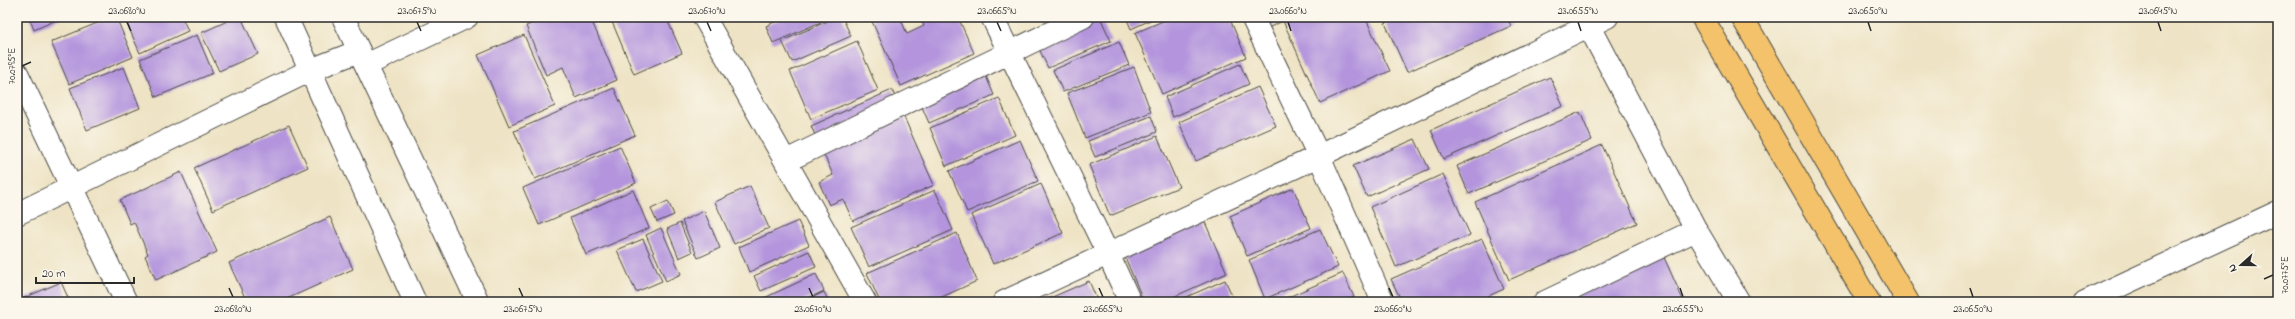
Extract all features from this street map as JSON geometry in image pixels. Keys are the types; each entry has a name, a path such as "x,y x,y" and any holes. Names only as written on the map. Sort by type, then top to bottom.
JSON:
{"main road":[{"path":"1702,17 1869,302"},
{"path":"1742,17 1908,302"}],"street":[{"path":"286,17 415,302"},
{"path":"343,17 478,302"},
{"path":"17,214 71,190 311,70 362,58 467,17"},
{"path":"704,17 865,302"},
{"path":"992,17 1130,302"},
{"path":"786,161 1083,17"},
{"path":"1252,17 1319,156 1383,302"},
{"path":"1004,302 1319,156 1593,20 1696,230 1739,302"},
{"path":"17,73 71,190 126,302"},
{"path":"2085,302 2278,212"},
{"path":"1545,302 1696,230"}],"building":[{"path":"29,17 63,17 34,30"},
{"path":"112,17 116,17 133,57 69,84 51,42"},
{"path":"124,17 182,17 188,31 140,53"},
{"path":"236,17 241,17 258,54 219,71 201,33"},
{"path":"547,17 590,17 617,80 576,98 563,67 546,75 526,26"},
{"path":"610,17 666,17 682,53 634,74"},
{"path":"785,17 832,17 773,43 766,26"},
{"path":"837,17 842,17 851,36 792,62 782,41"},
{"path":"870,17 900,17 907,34 924,26 920,17 958,17 974,53 901,86"},
{"path":"1087,17 1100,17 1111,41 1048,68 1035,40"},
{"path":"1126,17 1157,17 1131,29"},
{"path":"1172,17 1229,17 1246,57 1162,94 1135,33"},
{"path":"1263,17 1365,17 1390,71 1320,103 1283,21 1268,28"},
{"path":"1399,17 1507,17 1511,26 1407,72 1385,23"},
{"path":"197,35 213,73 156,97 140,59"},
{"path":"524,35 555,106 509,126 478,55"},
{"path":"857,41 878,90 811,119 790,71"},
{"path":"1119,42 1129,65 1063,92 1053,70"},
{"path":"980,62 994,95 929,123 915,91"},
{"path":"1240,64 1249,84 1173,117 1165,97"},
{"path":"124,67 140,108 87,130 70,88"},
{"path":"1134,67 1151,112 1085,138 1067,93"},
{"path":"1550,77 1563,106 1444,159 1431,130"},
{"path":"1258,87 1276,126 1196,161 1179,122"},
{"path":"614,88 635,135 535,179 514,131"},
{"path":"892,90 934,185 853,221 843,199 829,205 819,182 833,175 811,126"},
{"path":"999,98 1015,135 946,166 930,128"},
{"path":"1580,112 1592,140 1469,194 1457,166"},
{"path":"1151,116 1157,132 1095,157 1088,141"},
{"path":"289,125 308,167 213,210 194,168"},
{"path":"1157,136 1179,187 1110,216 1089,165"},
{"path":"1415,139 1429,169 1367,197 1353,166"},
{"path":"1020,140 1038,181 967,212 949,171"},
{"path":"1602,145 1637,223 1509,280 1475,202"},
{"path":"620,146 636,183 539,225 523,188"},
{"path":"181,172 217,252 156,280 145,256 148,254 134,222 130,224 120,200"},
{"path":"1443,174 1470,235 1396,267 1370,207"},
{"path":"1041,184 1063,233 993,264 971,215"},
{"path":"750,186 769,228 734,244 715,202"},
{"path":"1293,188 1311,228 1247,256 1230,216"},
{"path":"633,190 649,228 586,255 570,218"},
{"path":"935,190 953,230 869,267 851,227"},
{"path":"668,201 674,215 657,222 651,209"},
{"path":"704,211 720,248 698,258 682,221"},
{"path":"330,217 353,269 280,302 247,302 229,263"},
{"path":"1204,220 1227,273 1162,302 1144,302 1124,255"},
{"path":"798,221 809,245 749,272 739,247"},
{"path":"680,223 692,252 679,258 667,229"},
{"path":"661,228 681,274 666,281 646,235"},
{"path":"1320,229 1338,267 1265,299 1249,260"},
{"path":"957,233 977,281 931,302 880,302 867,273"},
{"path":"643,239 662,281 636,292 617,250"},
{"path":"1482,239 1504,289 1475,302 1402,302 1391,279"},
{"path":"1658,244 1684,302 1533,302 1532,299"},
{"path":"809,251 816,267 761,291 754,276"},
{"path":"1343,273 1354,297 1343,302 1277,302"},
{"path":"816,274 824,291 800,302 763,302 762,299"},
{"path":"1225,280 1235,302 1175,302"},
{"path":"1089,281 1098,302 1041,302"},
{"path":"61,282 70,302 17,302 17,301"},
{"path":"824,292 829,302 803,302"}]}
